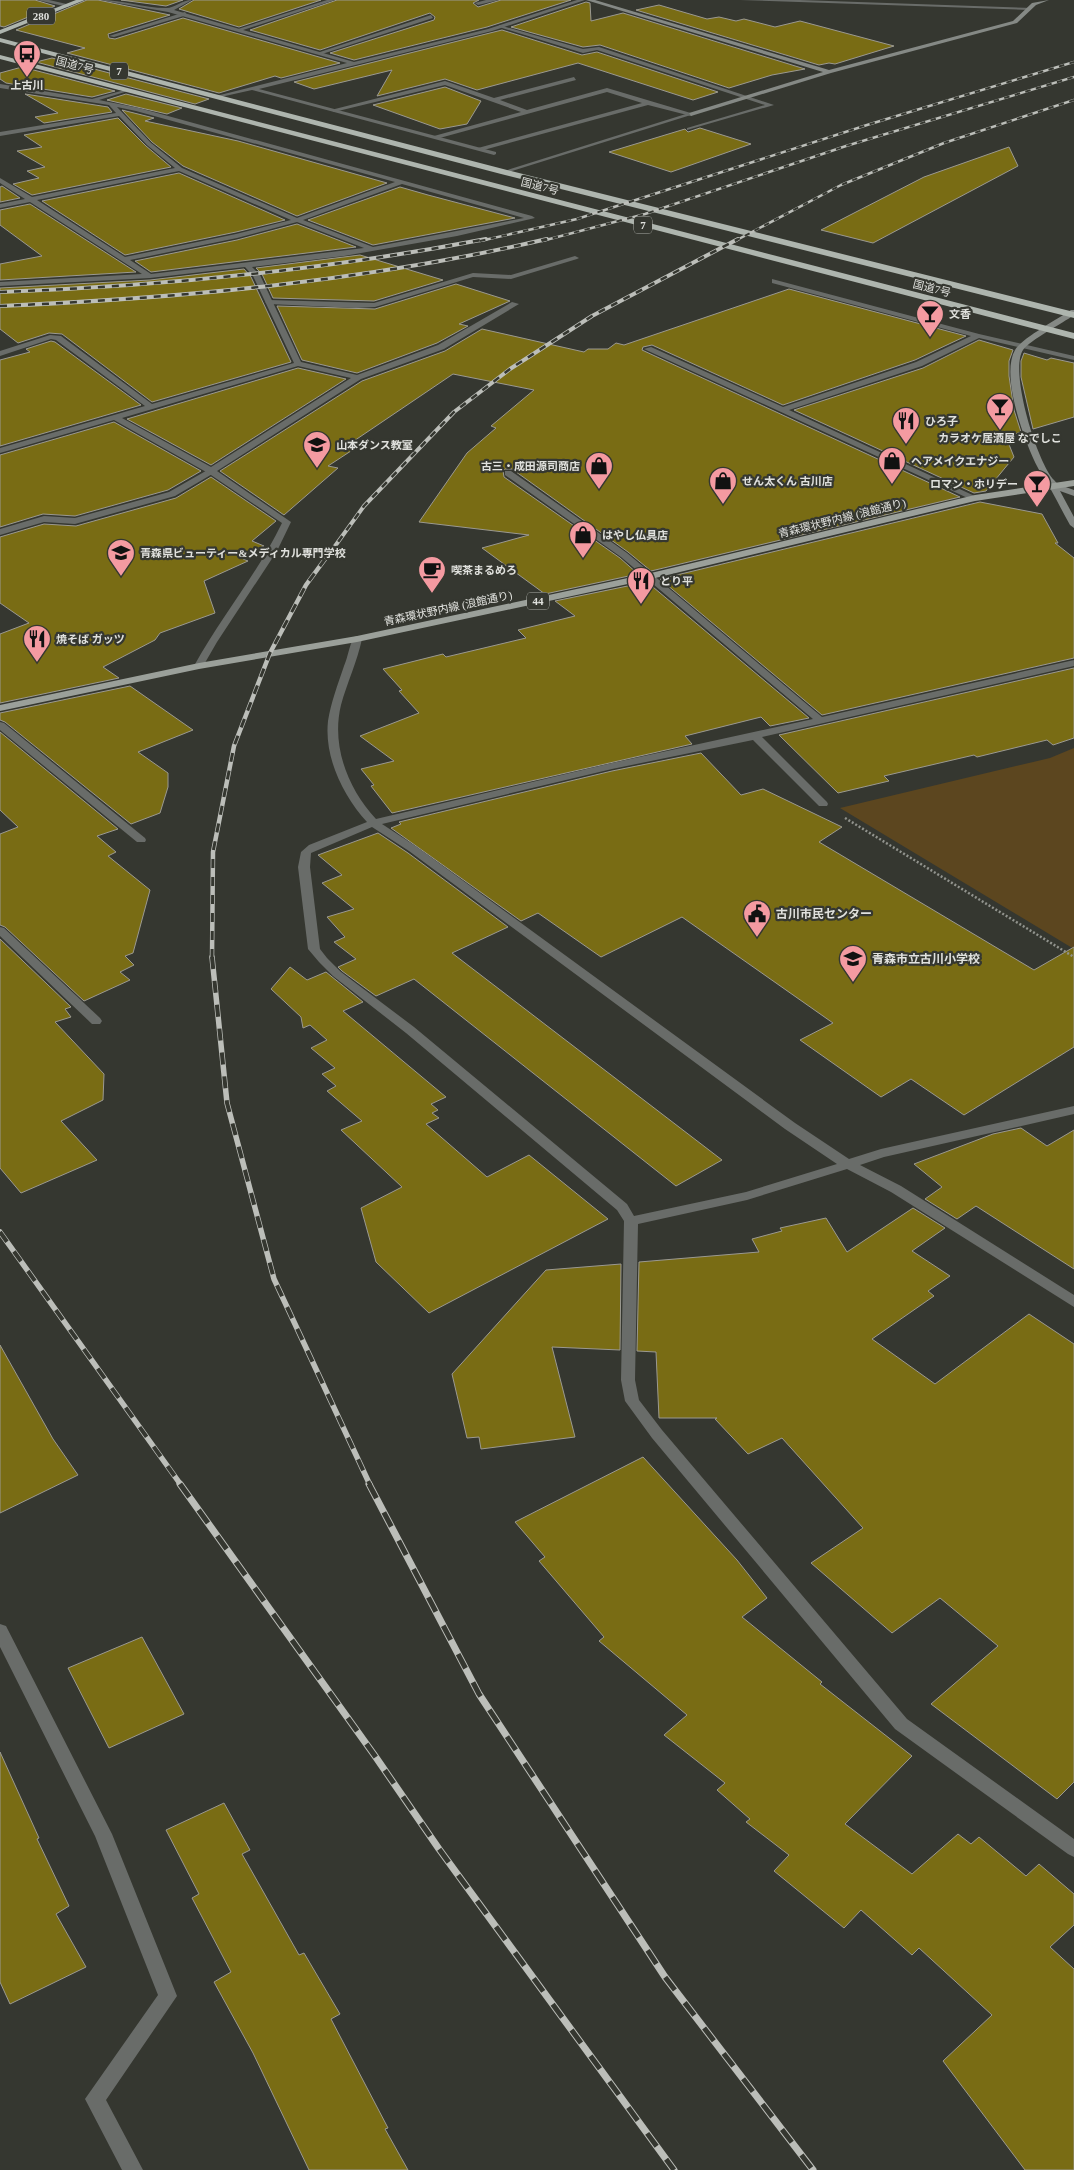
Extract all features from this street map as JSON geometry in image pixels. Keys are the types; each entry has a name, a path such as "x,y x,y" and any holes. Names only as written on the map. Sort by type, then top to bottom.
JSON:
{"highway":[{"name":"280","path":"0,32 82,0"},
{"name":"国道7号","path":"0,40 504,172 1074,314"},
{"name":"国道7号","path":"0,57 1074,336"}],"main road":[{"name":"青森環状野内線 (浪館通り)","path":"0,708 199,666 357,639 651,576 975,498 1074,483"}],"street":[{"path":"40,0 68,5"},
{"path":"103,0 169,10 354,63"},
{"path":"169,10 189,0"},
{"path":"238,30 332,0"},
{"path":"478,4 496,0"},
{"path":"218,97 501,26 582,0"},
{"path":"589,0 829,72"},
{"path":"743,0 875,2 1028,8"},
{"path":"915,5 926,0"},
{"path":"504,172 829,72 1015,22 1028,8 1046,0"},
{"path":"112,36 184,14"},
{"path":"320,53 431,17"},
{"path":"501,26 583,51 597,48 771,105 689,128"},
{"path":"494,100 574,79"},
{"path":"334,110 446,83 527,112"},
{"path":"0,86 137,109 532,218 372,249 248,266 150,276 0,284"},
{"path":"251,88 494,153"},
{"path":"91,101 126,90"},
{"path":"436,137 607,90 692,114"},
{"path":"480,149 648,103"},
{"path":"111,104 148,144 180,169 297,220 372,249"},
{"path":"0,134 120,114"},
{"path":"0,206 32,201 180,169"},
{"path":"0,180 150,276"},
{"path":"125,259 236,236 297,220 401,182"},
{"path":"269,302 356,306 375,305 473,275 511,277 575,258"},
{"path":"248,266 256,275 298,364"},
{"path":"775,281 978,336 1074,358"},
{"path":"0,532 44,519 75,521 172,494 358,377 441,348 515,304"},
{"path":"1074,314 1022,346 1015,358 1016,386 1041,467 1053,485 1074,526"},
{"path":"783,410 919,364 978,336"},
{"path":"0,354 50,337 58,338 150,406"},
{"path":"648,349 975,498"},
{"path":"0,451 298,364 358,377"},
{"path":"114,417 211,471 280,516 288,524 273,551 212,642 199,666"},
{"path":"508,473 651,576 820,720"},
{"path":"1053,485 1074,493"},
{"path":"357,639 351,665 341,689 333,725 333,738 342,774 360,808 373,823 413,849 790,1126 847,1164 896,1189 1074,1302"},
{"path":"1074,663 754,736 612,766 373,823 329,839 306,852 304,867 314,949 337,974 410,1030 622,1207 631,1221 628,1380 632,1401 657,1434 901,1724 1074,1849"},
{"path":"0,725 141,840"},
{"path":"754,736 823,804"},
{"path":"0,930 96,1021"},
{"path":"631,1221 747,1196 881,1153 1074,1110"},
{"path":"0,1631 103,1834 168,1996 95,2099 133,2170"}],"path":[{"path":"823,804 1074,957"}],"shaded area":[{"path":"1074,748 1074,949 840,808 1050,758"}],"building":[{"path":"0,0 35,0 55,6 4,27 0,26"},
{"path":"87,0 98,0 170,15 108,34 109,38 115,39 183,18 340,63 281,78 275,76 219,93 67,53 85,48 16,30"},
{"path":"121,0 183,0 166,6"},
{"path":"194,0 321,0 239,27 179,9"},
{"path":"337,0 479,0 473,3 478,7 501,0 571,0 487,27 354,60 330,53 434,20 435,17 430,13 320,50 250,30"},
{"path":"586,2 590,3 591,21 623,13 805,69 772,75 729,88 600,45 583,47 511,27"},
{"path":"659,5 707,19 719,17 736,21 744,19 775,27 800,21 894,46 835,64 819,65 636,10"},
{"path":"502,30 582,55 597,52 718,92 693,100 578,63 477,90 445,79 377,96 392,70 314,89 294,82"},
{"path":"52,58 209,99 195,104 36,62"},
{"path":"22,67 115,91 92,97 6,83 0,79 0,73"},
{"path":"445,87 481,101 467,124 440,129 373,105"},
{"path":"25,94 108,107 112,112 44,123 35,117 58,113"},
{"path":"126,94 182,108 167,114 107,100"},
{"path":"122,110 154,118 145,121 238,141 387,183 297,216 183,166 152,142"},
{"path":"118,118 146,146 171,167 32,195 13,184 39,178 27,171 45,167 17,151 42,147 24,135"},
{"path":"700,128 751,144 671,172 609,152 685,129 688,132"},
{"path":"1009,147 1018,166 873,243 821,230 924,177"},
{"path":"179,173 285,220 125,255 42,201"},
{"path":"2,186 20,198 0,202 0,187"},
{"path":"400,187 515,218 373,245 308,220"},
{"path":"30,204 136,272 0,280 0,264 42,256 0,225 0,210"},
{"path":"297,224 356,247 151,272 135,261 237,240"},
{"path":"360,255 443,280 374,301 273,298 262,274 256,268"},
{"path":"244,269 251,277 291,362 152,402 62,334 49,333 18,343 0,329 0,288 150,280"},
{"path":"456,284 510,301 459,324 468,326 437,343 357,373 302,360 277,306 375,309"},
{"path":"789,289 966,336 915,360 783,405 652,345 643,347 642,350 960,497 651,571 628,552 512,469 505,469 503,471 504,477 620,558 638,574 545,594 482,548 529,535 419,522 467,453 496,428 491,426 534,390 453,374 345,447 354,449 328,466 338,468 284,515 220,471 362,381 445,351 482,329 584,352 588,349 608,349 616,343 624,345"},
{"path":"979,340 1013,350 1009,361 1009,376 1014,410 1021,432 1006,437 1014,457 986,491 974,493 794,410 923,368"},
{"path":"51,341 55,342 141,405 0,446 0,360 30,352 26,349"},
{"path":"1024,353 1047,360 1051,358 1074,363 1074,417 1033,429 1021,377 1021,361"},
{"path":"298,368 346,379 211,465 127,419"},
{"path":"114,422 201,471 168,490 75,516 43,514 0,527 0,455"},
{"path":"211,477 276,521 252,541 264,546 246,554 250,556 243,559 248,561 204,581 215,613 160,633 155,640 103,667 119,678 0,703 0,634 29,623 0,603 0,537 44,524 76,526 176,498"},
{"path":"980,502 1042,514 1058,543 1055,543 1074,558 1074,658 822,715 660,579"},
{"path":"647,582 809,718 770,726 761,717 685,736 692,744 392,813 371,786 374,785 361,769 394,761 360,736 419,713 399,691 402,690 383,669 443,654 446,657 526,638 518,630 575,616 555,601"},
{"path":"1074,668 1074,738 1053,745 1047,740 977,757 974,755 884,776 889,781 838,793 779,735"},
{"path":"130,686 193,730 138,752 168,773 168,787 160,813 131,824 5,722 0,720 0,713"},
{"path":"0,732 118,829 97,836 116,852 108,856 150,890 133,953 125,956 134,965 120,972 130,980 84,1001 5,927 0,925 0,834 18,827 0,810"},
{"path":"701,753 741,795 763,789 842,827 819,842 1034,970 1074,947 1074,1047 964,1115 911,1079 881,1097 800,1040 833,1023 682,917 601,957 538,913 521,921 391,828 401,824 399,822 612,771"},
{"path":"378,833 508,927 452,953 722,1160 676,1186 414,979 376,996 342,971 338,967 356,959 334,942 345,937 327,917 354,909 322,883 342,875 318,855"},
{"path":"0,939 71,1007 65,1009 71,1017 55,1022 104,1074 103,1100 61,1121 97,1160 21,1193 0,1168"},
{"path":"290,967 307,980 326,972 363,1002 343,1011 446,1097 431,1104 438,1110 432,1113 439,1118 426,1124 487,1177 529,1155 608,1219 429,1313 376,1262 361,1208 402,1187 341,1130 362,1121 327,1091 336,1086 322,1074 335,1068 311,1048 327,1040 310,1025 303,1028 301,1017 271,989"},
{"path":"1021,1128 1047,1146 1074,1130 1074,1269 976,1206 957,1219 925,1199 942,1187 914,1164 993,1134"},
{"path":"913,1208 945,1228 912,1251 950,1276 928,1291 934,1296 872,1339 935,1384 1029,1314 1074,1344 1074,1782 1057,1799 931,1704 998,1646 940,1598 892,1633 811,1563 863,1528 782,1438 748,1454 715,1419 717,1418 659,1418 656,1352 637,1351 639,1262 759,1252 752,1239 782,1231 780,1228 826,1218 847,1252"},
{"path":"621,1264 620,1350 552,1347 575,1437 481,1449 479,1437 467,1438 452,1374 546,1270"},
{"path":"0,1345 53,1439 78,1475 0,1513"},
{"path":"643,1457 737,1560 767,1598 742,1617 822,1682 820,1684 912,1756 845,1824 912,1874 958,1834 971,1844 979,1837 1026,1876 1039,1864 1074,1894 1074,1925 1050,1947 1074,1969 1074,2170 1025,2170 943,2061 992,2015 919,1948 912,1955 861,1910 844,1928 774,1871 789,1855 746,1822 750,1819 717,1790 725,1783 664,1735 687,1715 599,1641 604,1637 539,1561 545,1557 515,1522"},
{"path":"142,1637 184,1714 109,1748 68,1668"},
{"path":"0,1752 39,1838 37,1839 69,1906 56,1914 86,1967 10,2004 0,1982"},
{"path":"224,1803 250,1850 242,1854 299,1955 304,1953 340,2014 331,2019 388,2128 385,2129 408,2170 309,2170 253,2053 214,1982 231,1972 192,1898 199,1894 166,1830"}],"railway":[{"path":"480,241 577,219 867,125 1074,62"},
{"path":"542,241 645,214 846,146 1074,77"},
{"path":"735,241 841,185 944,143 1074,100"},
{"path":"0,292 122,286 244,275 365,260 486,239"},
{"path":"0,306 138,298 343,277 479,254 547,239"},
{"path":"330,553 364,506 454,412 510,369 592,316 738,239"},
{"path":"212,957 213,852 234,746 270,653 306,585 331,551"},
{"path":"212,957 227,1103 274,1279 370,1485"},
{"path":"0,1232 181,1485"},
{"path":"180,1484 375,1756 439,1849 674,2170"},
{"path":"369,1484 479,1694 665,1977 813,2170"}],"place":[{"name":"上古川","path":"27,78"},
{"name":"文香","path":"930,338"},
{"name":"カラオケ居酒屋 なでしこ","path":"1000,431"},
{"name":"ひろ子","path":"906,445"},
{"name":"山本ダンス教室","path":"317,469"},
{"name":"ヘアメイクエナジー","path":"892,485"},
{"name":"古三・成田源司商店","path":"599,490"},
{"name":"せん太くん 古川店","path":"723,505"},
{"name":"ロマン・ホリデー","path":"1037,508"},
{"name":"はやし仏具店","path":"583,559"},
{"name":"青森県ビューティー&メディカル専門学校","path":"121,577"},
{"name":"喫茶まるめろ","path":"432,594"},
{"name":"とり平","path":"641,605"},
{"name":"焼そば ガッツ","path":"37,663"},
{"name":"古川市民センター","path":"757,938"},
{"name":"青森市立古川小学校","path":"853,983"}]}
